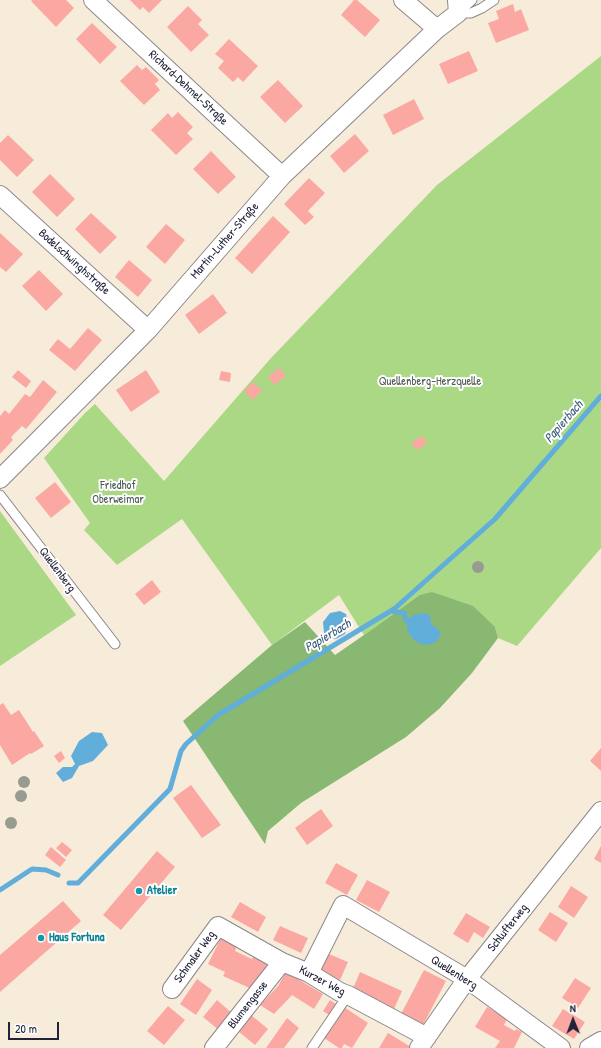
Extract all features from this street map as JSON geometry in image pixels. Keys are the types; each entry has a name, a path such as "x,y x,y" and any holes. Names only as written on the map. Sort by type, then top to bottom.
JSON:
{"street":[{"name":"Richard-Dehmel-Straße","path":"94,0 282,176"},
{"path":"404,0 437,29"},
{"name":"Martin-Luther-Straße","path":"0,479 148,330 282,176 437,29 457,6"},
{"name":"Bodelschwinghstraße","path":"0,195 148,330"},
{"name":"Schlufterweg","path":"423,1042 467,979 601,811"},
{"name":"Quellenberg","path":"309,973 343,905 467,979 561,1048"},
{"name":"Kurzer Weg","path":"218,926 282,962 309,973 340,992 348,995 423,1042"},
{"name":"Schmaler Weg","path":"172,989 218,926"},
{"name":"Blumengasse","path":"214,1048 282,962"}],"lane":[{"name":"Martin-Luther-Straße","path":"457,6 472,0"},
{"name":"Martin-Luther-Straße","path":"457,6 471,13 494,0"},
{"name":"Quellenberg","path":"0,495 115,644"},
{"path":"312,1048 348,995"}],"green space":[{"name":"Quellenberg-Herzquelle","path":"601,56 601,548 517,646 498,638 495,627 377,626 364,635 339,595 272,645 182,519 117,565 84,530 90,523 44,458 85,413 95,404 164,481 271,358 437,185"},
{"path":"0,511 76,615 0,666"},
{"path":"432,592 473,606 495,627 498,638 472,673 440,708 406,737 301,803 268,831 265,844 183,721 272,645 305,622 335,655 420,595"}],"water":[{"path":"340,611 346,614 348,623 345,634 336,639 324,633 323,622 330,613"},
{"path":"424,613 429,615 431,625 437,628 441,633 438,640 432,644 425,645 414,640 408,632 406,620 414,615"},
{"path":"92,732 102,733 108,745 93,761 79,766 72,778 63,782 56,773 63,767 72,767 75,764 71,756 79,741"}],"building":[{"path":"66,0 74,8 56,27 31,1"},
{"path":"130,0 162,0 149,13 143,7 140,10"},
{"path":"354,0 357,0 380,20 365,37 341,15"},
{"path":"513,4 515,12 521,9 529,30 496,43 488,23 499,19 496,11"},
{"path":"188,6 202,20 198,24 209,35 191,52 167,27"},
{"path":"92,23 117,47 100,64 76,39"},
{"path":"229,39 258,66 243,82 238,77 233,82 218,68 224,61 215,54"},
{"path":"469,51 478,71 448,84 439,64"},
{"path":"137,65 142,70 146,67 159,80 155,84 160,90 144,105 120,81"},
{"path":"278,80 303,106 285,123 260,97"},
{"path":"414,99 424,119 393,135 383,115"},
{"path":"178,112 193,127 187,133 193,139 176,155 151,130 168,113 172,118"},
{"path":"355,134 369,151 344,173 330,156"},
{"path":"8,135 34,160 17,177 0,160 0,143"},
{"path":"211,151 236,177 218,194 193,169"},
{"path":"50,174 75,199 57,217 32,192"},
{"path":"309,178 325,193 308,211 314,217 305,225 284,204"},
{"path":"91,213 117,237 100,254 75,229"},
{"path":"273,216 290,232 252,274 235,258"},
{"path":"166,224 185,240 165,264 146,247"},
{"path":"0,233 23,254 6,272 0,267"},
{"path":"129,260 152,280 138,297 115,277"},
{"path":"39,270 63,294 46,311 22,286"},
{"path":"213,294 227,313 199,334 185,315"},
{"path":"88,328 102,340 75,371 49,350 58,339 70,349"},
{"path":"279,368 286,376 274,385 268,377"},
{"path":"18,370 31,381 26,388 12,377"},
{"path":"146,370 160,392 131,412 116,390"},
{"path":"221,371 231,373 230,382 219,380"},
{"path":"43,380 57,392 26,429 22,426 11,437 13,440 0,454 0,416 5,410 9,414 25,394 30,397"},
{"path":"254,382 262,391 252,400 244,390"},
{"path":"422,436 427,443 417,450 411,443"},
{"path":"55,482 71,502 51,518 35,498"},
{"path":"152,580 161,592 144,605 135,594"},
{"path":"3,703 11,715 19,710 44,746 12,765 0,745 0,705"},
{"path":"601,748 601,771 590,761"},
{"path":"61,751 65,758 59,763 54,756"},
{"path":"191,785 221,825 202,838 173,798"},
{"path":"321,809 333,826 307,845 295,828"},
{"path":"62,842 72,850 66,857 56,848"},
{"path":"601,846 601,863 594,859"},
{"path":"51,847 66,860 60,867 45,855"},
{"name":"Atelier","path":"157,851 175,867 121,930 103,915"},
{"path":"336,863 358,875 347,895 325,883"},
{"path":"367,880 390,892 379,912 356,900"},
{"path":"571,886 588,897 574,918 558,907"},
{"name":"Haus Fortuna","path":"63,901 81,921 0,992 0,955"},
{"path":"240,902 266,917 258,932 231,917"},
{"path":"550,912 568,923 556,942 538,930"},
{"path":"466,913 490,927 483,938 474,932 468,943 453,934"},
{"path":"280,926 308,938 301,953 273,940"},
{"path":"222,936 238,943 235,951 252,959 255,953 269,960 254,990 223,976 225,972 208,964"},
{"path":"324,952 348,962 340,980 317,969"},
{"path":"424,970 446,981 422,1027 400,1016"},
{"path":"286,972 323,994 314,1009 292,995 274,1014 260,1005 278,986"},
{"path":"360,972 402,991 394,1009 352,991"},
{"path":"575,978 591,988 578,1008 562,998"},
{"path":"197,979 212,990 196,1015 180,1004"},
{"path":"217,1000 234,1015 220,1031 203,1017"},
{"path":"330,1000 336,1004 329,1015 323,1011"},
{"path":"168,1006 185,1020 164,1045 147,1031"},
{"path":"344,1007 368,1023 352,1048 344,1044 342,1048 339,1048 324,1038"},
{"path":"487,1007 507,1019 504,1025 515,1031 516,1029 522,1032 514,1048 495,1048 500,1041 475,1027"},
{"path":"563,1009 585,1022 574,1039 552,1026"},
{"path":"251,1015 268,1029 255,1045 238,1031"},
{"path":"287,1018 299,1028 284,1048 266,1048"},
{"path":"388,1033 411,1047 411,1048 379,1048"}],"waterway":[{"name":"Papierbach","path":"69,883 78,883 170,789 181,751 186,744 218,715 394,609 495,519 601,396"},
{"path":"391,611 404,613 406,620"},
{"name":"Papierbach","path":"0,890 32,869 46,870 58,875"}],"place":[{"name":"Atelier","path":"139,891"},
{"name":"Haus Fortuna","path":"41,938"}],"park label":[{"name":"Friedhof Oberweimar","path":"118,493"}]}
